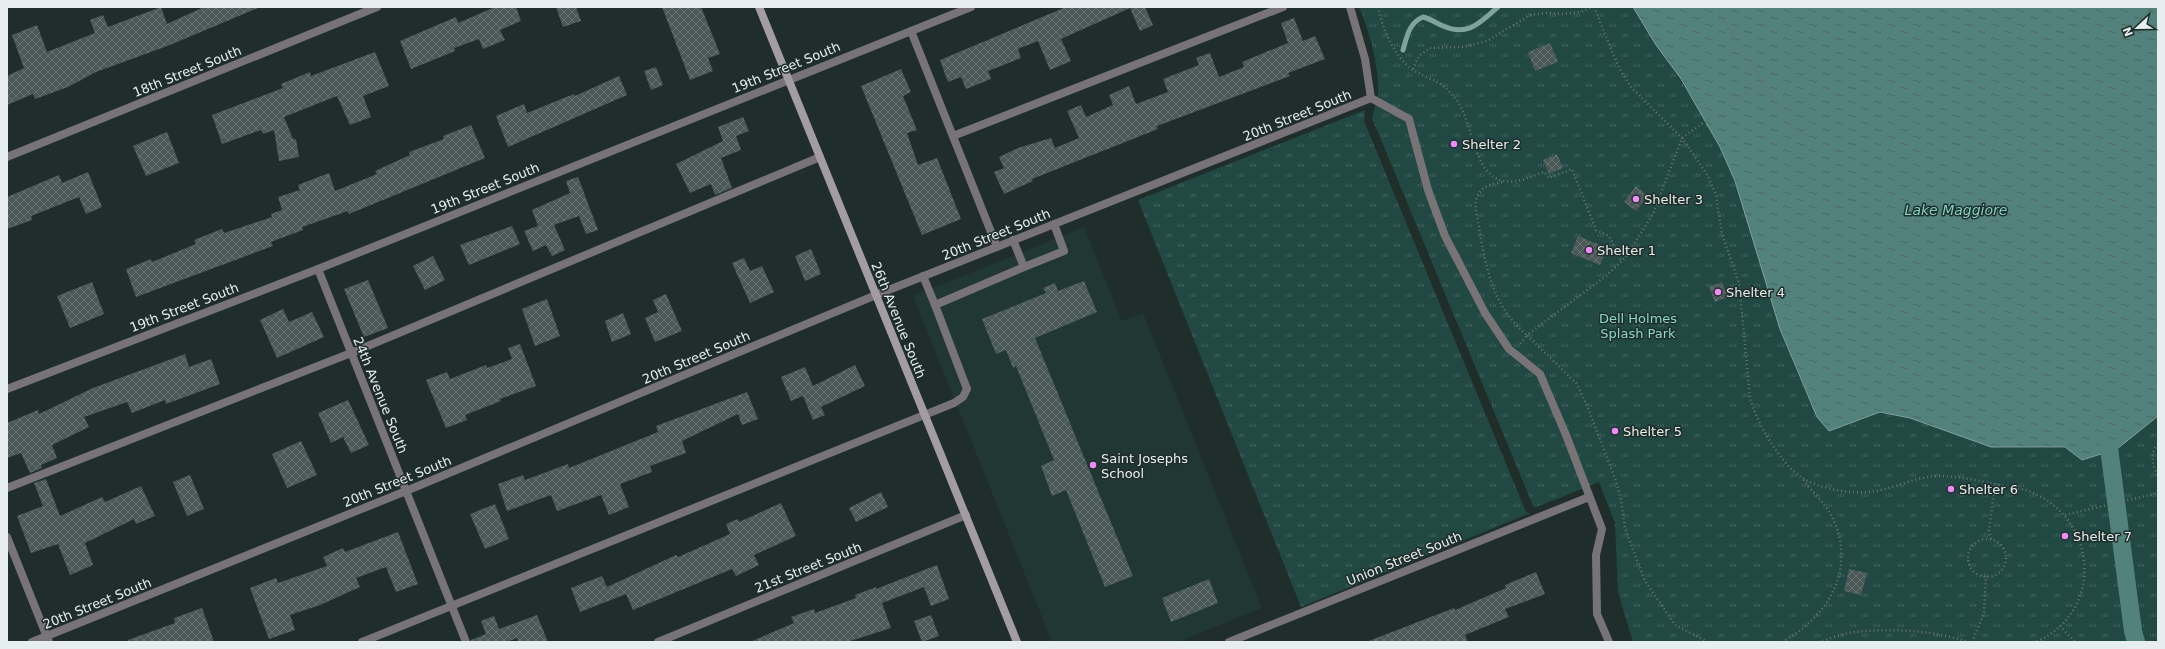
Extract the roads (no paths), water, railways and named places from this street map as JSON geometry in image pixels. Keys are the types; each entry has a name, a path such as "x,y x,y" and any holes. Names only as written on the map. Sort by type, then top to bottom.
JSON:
{"street":[{"name":"18th Street South","path":"7,157 377,7"},
{"name":"26th Avenue South","path":"759,7 1017,642"},
{"name":"19th Street South","path":"7,389 318,269 788,79 971,7"},
{"path":"953,136 1283,7"},
{"path":"1350,7 1365,59 1370,98 1409,119 1428,190 1445,236 1485,313 1509,349 1540,374 1566,435 1602,529 1596,555 1598,614 1609,642"},
{"path":"912,31 996,247"},
{"name":"20th Street South","path":"32,642 48,639 876,295 1370,98"},
{"path":"7,488 351,353 820,157"},
{"path":"935,305 1064,251 1054,224"},
{"path":"1013,240 1024,268"},
{"name":"24th Avenue South","path":"318,269 466,642"},
{"path":"362,642 954,403 963,397 967,390 923,276"},
{"name":"Union Street South","path":"1229,642 1589,497"},
{"name":"21st Street South","path":"658,642 966,515"},
{"path":"7,538 48,639"}],"water":[{"name":"Lake Maggiore","path":"1633,7 2158,7 2158,416 2117,449 2082,460 2065,447 1991,447 1910,418 1880,412 1829,431 1817,417 1780,329 1735,181 1720,147 1681,79 1656,45"}],"waterway":[{"path":"1403,50 1407,35 1412,26 1423,17 1443,26 1460,30 1467,29 1480,23 1498,7"},
{"path":"2109,448 2133,631 2136,642"}],"place":[{"name":"Shelter 2","path":"1454,144"},
{"name":"Shelter 3","path":"1636,199"},
{"name":"Shelter 1","path":"1589,250"},
{"name":"Shelter 4","path":"1718,292"},
{"name":"Shelter 5","path":"1615,431"},
{"name":"Saint Josephs School","path":"1093,465"},
{"name":"Shelter 6","path":"1951,489"},
{"name":"Shelter 7","path":"2065,536"}],"park label":[{"name":"Dell Holmes Splash Park","path":"1638,326"}]}
